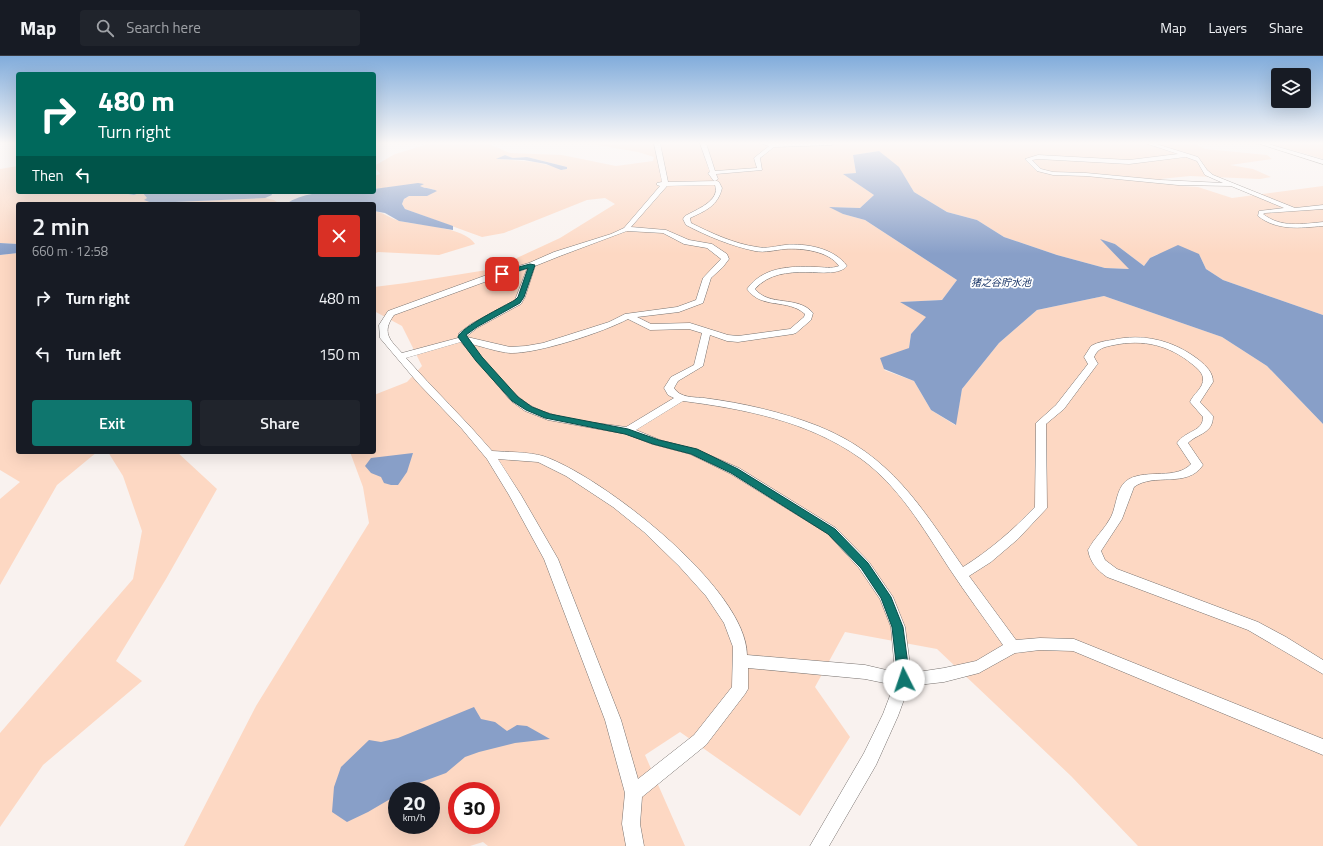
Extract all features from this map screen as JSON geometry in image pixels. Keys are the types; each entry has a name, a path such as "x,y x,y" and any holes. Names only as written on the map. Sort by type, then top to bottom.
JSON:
{"street":[{"path":"626,229 662,184 661,180"},
{"path":"628,316 650,327 690,326 727,338 738,339 793,331 808,318 809,313 806,309 802,306 757,296 752,293 751,289 754,284 767,275 778,271 833,270 843,266 841,262 830,254 797,247 763,251 752,249 688,224 686,219 687,217 714,202 718,195 719,188 715,180"},
{"path":"1135,180 1187,184 1230,185"},
{"path":"1219,180 1294,210"},
{"path":"662,184 717,184"},
{"path":"1323,207 1294,210 1265,210 1261,212 1260,215 1270,222 1289,226 1323,224"},
{"path":"400,357 463,339 510,350 526,349 545,345 612,324 628,316 679,309 700,302 704,282 712,271 719,268 725,259 724,256 709,246 687,242 664,231 626,229 613,235 557,254 532,265 487,278 391,313 384,322 382,330 384,338 400,357 466,427 487,454 515,494 551,559 611,713 634,793 631,824 635,846"},
{"path":"532,265 518,302 462,334 463,339 479,359 515,399 529,409 548,417 628,431 656,442 694,452 734,471 832,531 864,565 886,597 898,627 904,680 890,716 870,759 819,846"},
{"path":"706,331 698,366 674,379 670,388 672,393 680,398 744,407 822,431 856,450 885,472 912,504 1012,647"},
{"path":"961,575 1014,536 1041,508 1042,423 1060,407 1093,364 1089,357 1093,349 1097,346 1122,340 1136,338 1150,340 1175,348 1185,354 1205,371 1208,378 1207,386 1196,398 1196,402 1208,416 1208,423 1204,429 1188,436 1182,443 1195,460 1197,465 1195,469 1186,474 1141,479 1132,482 1126,489 1118,515 1094,550 1095,558 1102,566 1112,573 1253,626 1281,641 1323,668"},
{"path":"628,431 680,398"},
{"path":"487,454 540,459 570,473 624,509 684,563 711,592 730,621 740,647 740,689 700,740 634,793"},
{"path":"739,662 865,672 904,680 944,675 979,667 1012,647 1040,644 1074,645 1323,747"}],"shaded area":[{"path":"0,180 16,180 16,194 144,194 147,198 145,200 150,202 16,202 16,244 0,243"},
{"path":"376,180 852,180 874,195 860,208 831,207 843,214 865,220 957,280 942,300 901,302 927,317 911,334 909,348 884,370 914,381 931,410 955,425 962,389 999,343 1037,310 1104,296 1222,337 1267,366 1323,424 1323,846 1138,846 1071,776 937,649 845,632 815,687 850,737 800,816 680,732 645,755 685,846 488,846 483,842 470,846 184,846 256,706 369,523 363,487 351,454 376,454 376,394 407,382 422,366 402,326 376,312 376,287 493,269 560,238 615,204 605,198 587,200 504,233 482,237 405,209 402,204 404,199 409,196 427,196 434,189 407,185 376,189"},
{"path":"906,180 1163,180 1181,186 1198,187 1232,198 1323,186 1323,315 1223,280 1206,269 1199,254 1158,254 1150,258 1144,266 1115,244 1101,240 1130,269 1105,268 1057,255 1004,237 977,220 947,212 914,192"},
{"path":"265,198 277,202 175,202"},
{"path":"376,212 400,221 452,230 470,238 475,244 439,255 376,253"},
{"path":"16,253 16,454 95,454 57,485 0,585 0,499 20,482 0,470 0,255"},
{"path":"109,454 179,454 217,489 166,579 116,661 142,681 43,765 0,827 0,733 133,579 142,531 123,476"}],"water":[{"name":"猪之谷貯水池","path":"852,180 907,180 914,192 947,212 977,220 1004,237 1057,255 1105,268 1129,269 1100,239 1115,244 1144,266 1150,258 1178,245 1199,254 1206,269 1223,280 1323,315 1323,424 1267,366 1222,337 1104,296 1037,310 999,343 962,389 956,425 931,410 914,381 884,369 880,358 909,348 911,334 926,317 900,302 942,300 957,280 865,220 843,214 829,207 860,208 874,195"},
{"path":"418,183 424,184 420,186 437,191 427,196 409,196 404,199 402,204 405,209 453,226 453,230 399,221 385,213 376,211 376,202 290,202 312,194 376,194 376,189"},
{"path":"144,194 272,195 265,198 175,202 149,202 144,200 147,198"},
{"path":"0,243 16,244 16,253 0,255"},
{"path":"413,453 407,472 398,485 384,483 381,477 371,473 365,466 371,458"},
{"path":"474,707 481,719 495,722 507,731 517,725 527,726 550,739 515,743 479,752 465,757 446,773 421,782 388,782 388,800 347,822 332,812 334,787 341,767 369,740 381,742 398,738"}],"route":[{"path":"502,274 532,265 518,302 474,326 462,334 462,337 479,359 515,399 529,409 548,417 628,431 656,442 694,452 734,471 832,531 864,565 886,597 898,627 904,680"}]}
